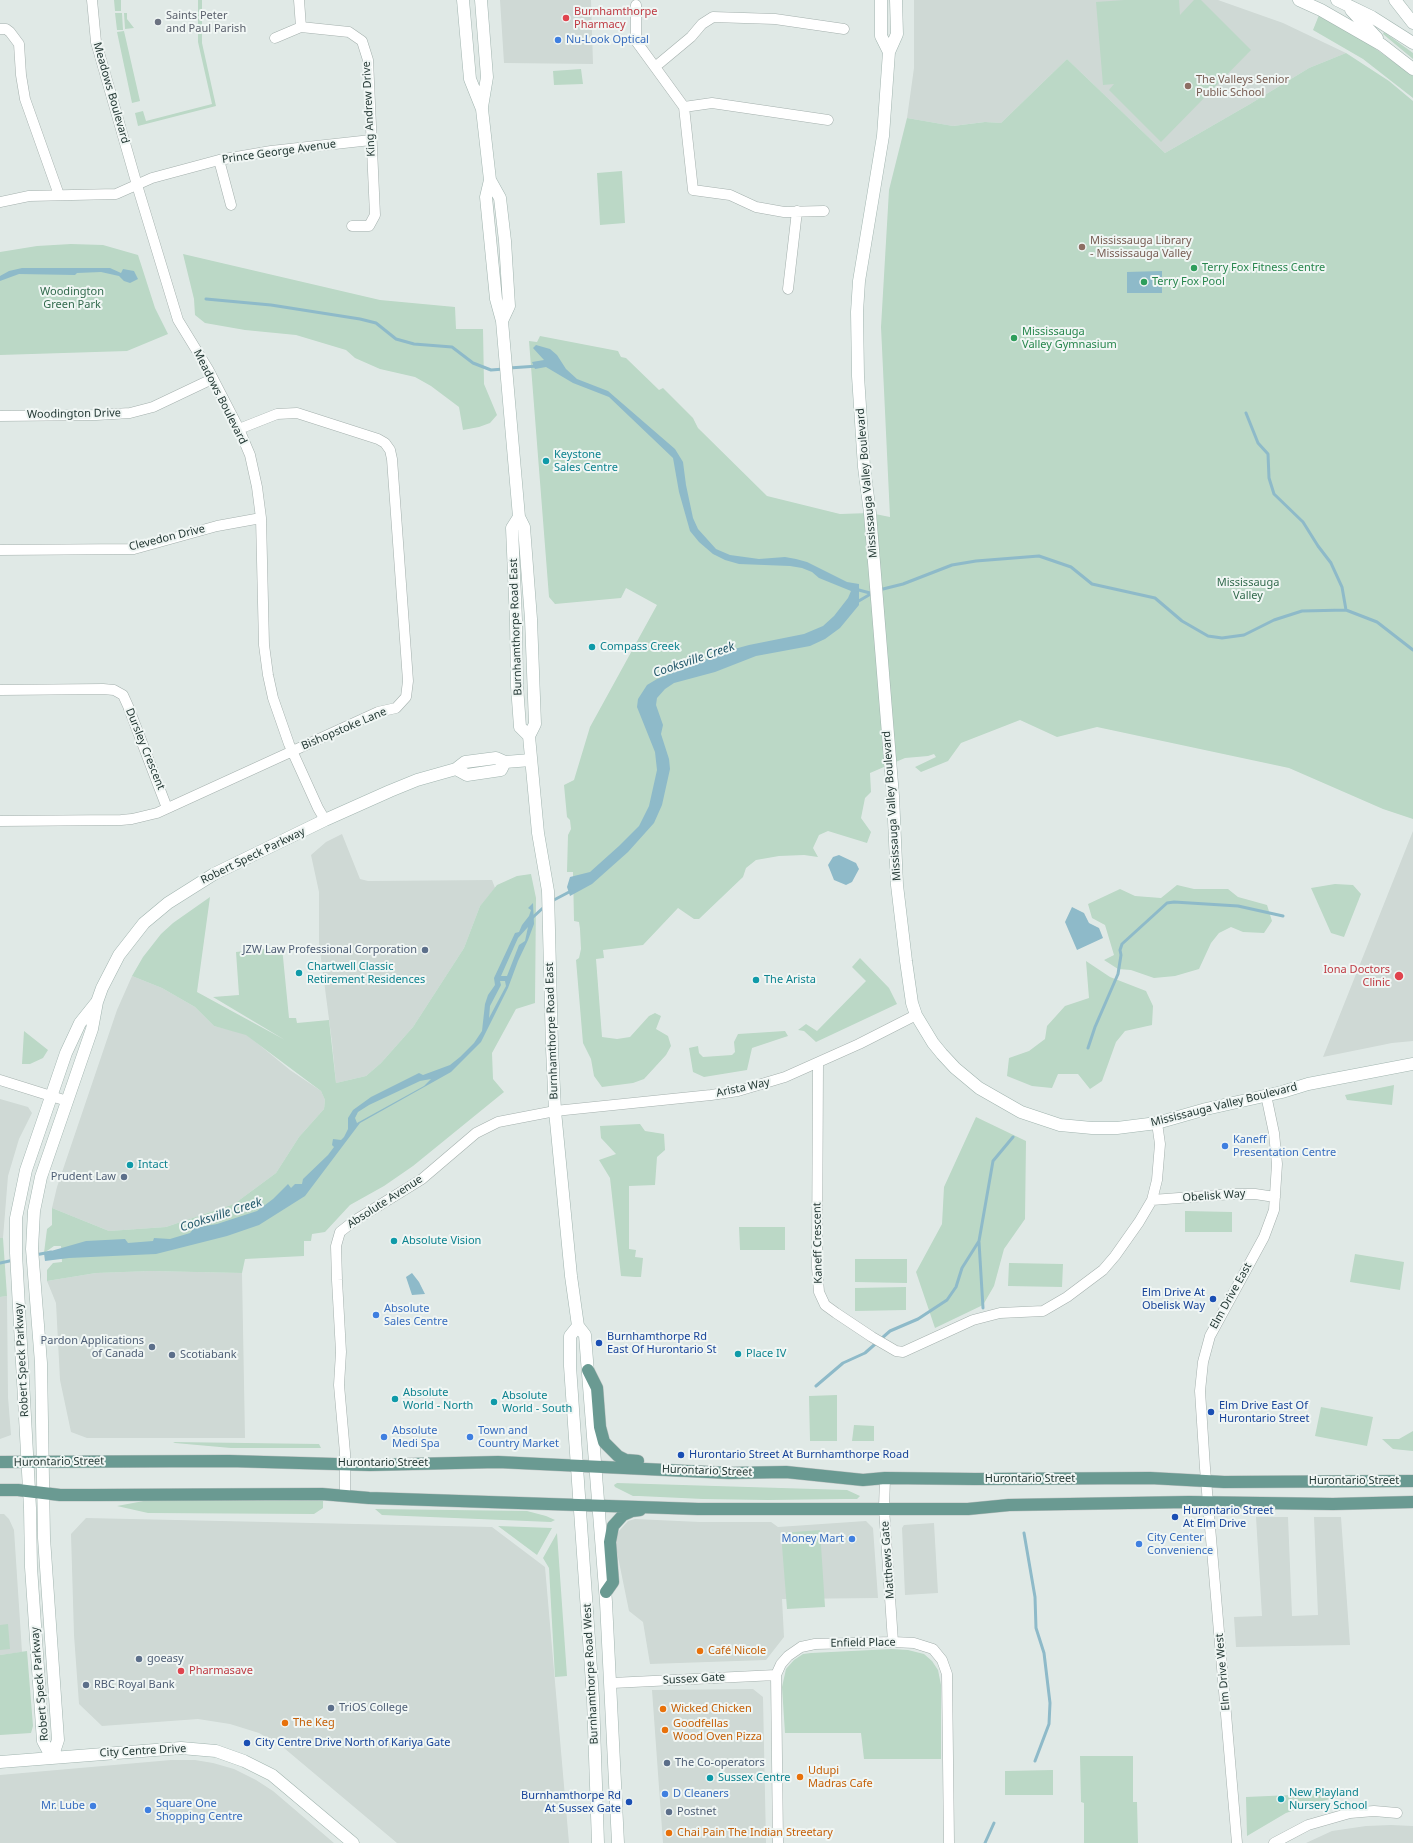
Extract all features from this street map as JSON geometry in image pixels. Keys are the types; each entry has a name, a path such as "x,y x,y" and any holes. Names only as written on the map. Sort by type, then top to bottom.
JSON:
{"main road":[{"path":"588,1370 597,1388 601,1434 607,1445 618,1456 626,1460 718,1465 729,1473"},
{"name":"Hurontario Street","path":"0,1462 345,1463 370,1465 498,1462 729,1473 786,1472 863,1480 884,1478 1150,1478 1206,1482 1413,1481"},
{"name":"Hurontario Street","path":"0,1490 92,1495 322,1494 369,1498 580,1504 688,1509 968,1509 1009,1505 1209,1502 1333,1504 1413,1502"},
{"path":"606,1592 613,1582 610,1542 611,1533 618,1520 623,1515 632,1511 676,1511 688,1509"}],"street":[{"name":"Meadows Boulevard","path":"92,0 96,42 178,320 239,429 250,455 257,487 261,518 264,645 268,675 280,720 292,751 325,820"},
{"path":"275,38 301,27 299,0"},
{"name":"Burnhamthorpe Road East","path":"463,0 470,79 482,108"},
{"name":"Burnhamthorpe Road East","path":"481,0 487,77 482,108 490,180 486,197 496,300 502,321 519,518 512,528 517,686 520,726 529,736 538,832 548,891 555,1111 571,1276 578,1326 585,1334 596,1466"},
{"name":"Mississauga Valley Boulevard","path":"881,0 881,36 889,52"},
{"name":"Mississauga Valley Boulevard","path":"896,0 896,34 889,52 883,136 859,281 857,312 858,376 864,467 892,789 897,885 912,1003 916,1015 933,1043 955,1068 979,1088 1021,1112 1060,1125 1092,1128 1117,1128 1157,1123 1331,1079 1413,1064"},
{"path":"1299,0 1321,10 1382,45 1413,69"},
{"path":"1395,0 1413,23"},
{"path":"1342,2 1373,32 1382,45"},
{"path":"1342,2 1372,17 1413,44"},
{"path":"636,5 636,41 684,107 693,190 730,195 756,207 784,212 797,210 824,210"},
{"path":"656,68 691,37 702,24 713,17 775,19 844,29"},
{"name":"King Andrew Drive","path":"301,27 349,32 362,41 368,60 375,215 369,226 352,226"},
{"path":"0,29 10,32 19,44 21,75 25,99 58,195"},
{"path":"684,107 712,103 828,120"},
{"name":"Prince George Avenue","path":"0,202 29,196 116,194 159,176 219,160 271,151 371,140"},
{"path":"219,160 231,205"},
{"path":"788,289 797,210"},
{"name":"Woodington Drive","path":"0,416 96,415 130,413 153,407 212,379"},
{"name":"Bishopstoke Lane","path":"0,822 132,819 157,813 378,712 396,708 406,697 408,681 392,459 390,450 385,443 378,439 297,413 277,414 239,429"},
{"name":"Clevedon Drive","path":"0,550 112,550 134,548 217,526 261,518"},
{"name":"Dursley Crescent","path":"0,690 103,689 114,690 123,696 167,808"},
{"name":"Robert Speck Parkway","path":"52,1758 43,1741 31,1567 28,1462 16,1253 16,1218 20,1191 66,1053 80,1023 97,1002 119,955 144,923 168,903 209,876 325,820 417,780 456,769 465,762 496,758 505,762 531,760"},
{"name":"Robert Speck Parkway","path":"52,1758 58,1740 44,1538 44,1462 41,1362 32,1249 34,1211 41,1177 92,1029 97,1002"},
{"name":"Arista Way","path":"555,1111 711,1095 738,1091 774,1082 818,1063 916,1015"},
{"name":"Kaneff Crescent","path":"818,1063 817,1267 819,1292 825,1305 872,1337 892,1349 903,1352 978,1319 1000,1313 1043,1311 1067,1297 1103,1270 1139,1222 1152,1200 1157,1180 1160,1144 1157,1123"},
{"path":"0,1080 67,1102"},
{"name":"Elm Drive East","path":"1209,1502 1206,1482 1200,1391 1202,1362 1210,1336 1264,1236 1274,1210 1277,1164 1274,1133 1266,1095"},
{"name":"Absolute Avenue","path":"346,1496 339,1385 342,1352 336,1246 340,1232 354,1221 422,1179 476,1133 498,1122 555,1111"},
{"name":"Obelisk Way","path":"1152,1200 1233,1194 1255,1194 1275,1197"},
{"path":"578,1326 570,1336 570,1366 578,1466"},
{"name":"Burnhamthorpe Road West","path":"578,1466 594,1705 598,1843"},
{"name":"Burnhamthorpe Road West","path":"596,1466 612,1683 618,1843"},
{"name":"Matthews Gate","path":"884,1478 884,1508 893,1642"},
{"name":"Elm Drive West","path":"1209,1502 1238,1843"},
{"name":"Enfield Place","path":"776,1675 788,1656 801,1647 815,1644 893,1642 914,1643 933,1649 942,1660 947,1674 949,1843"},
{"path":"776,1675 778,1843"},
{"name":"Sussex Gate","path":"612,1683 776,1675"},
{"name":"City Centre Drive","path":"0,1762 181,1748 223,1753 244,1761 272,1775 352,1843"},
{"path":"1274,1843 1308,1826 1350,1812 1374,1811 1397,1813"}],"shaded area":[{"path":"500,0 591,0 593,64 504,63"},
{"name":"The Valleys Senior Public School","path":"914,0 1218,0 1283,23 1346,53 1309,68 1165,153 1067,59 1001,123 985,122 953,126 907,118 914,68"},
{"path":"1413,831 1413,1041 1392,1043 1323,1057"},
{"path":"342,834 360,879 368,881 492,880 495,888 480,906 464,948 413,1027 381,1063 366,1076 336,1083 319,943 319,892 311,855 326,842"},
{"path":"132,976 162,988 195,1007 214,1026 246,1034 290,1070 321,1091 325,1100 324,1109 299,1137 276,1173 234,1204 166,1227 109,1231 52,1208 57,1187 117,1010"},
{"path":"0,1099 28,1107 32,1113 19,1139 8,1176 3,1238 0,1238"},
{"path":"151,1271 242,1273 245,1438 87,1438 71,1432 60,1380 56,1303 47,1281 96,1273"},
{"path":"7,1296 8,1397 11,1435 0,1439 0,1297"},
{"path":"0,1514 4,1514 9,1519 14,1530 22,1652 0,1655"},
{"path":"1256,1517 1288,1517 1292,1616 1318,1615 1314,1517 1341,1517 1350,1645 1236,1647 1234,1617 1262,1616"},
{"path":"86,1518 492,1527 545,1567 569,1843 397,1843 284,1748 259,1733 230,1724 198,1719 102,1726 79,1704 74,1635 71,1534"},
{"path":"635,1519 700,1522 771,1522 778,1527 866,1521 873,1528 878,1598 782,1599 784,1637 766,1660 650,1664 643,1622 629,1611 617,1552 616,1537 619,1531 628,1521"},
{"path":"934,1523 938,1593 905,1595 902,1528 904,1525"},
{"name":"Sussex Centre","path":"753,1689 763,1697 766,1843 663,1843 652,1690"},
{"name":"Square One Shopping Centre","path":"171,1760 195,1760 213,1763 234,1769 256,1780 273,1791 334,1843 0,1843 0,1775"},
{"path":"1366,1826 1413,1826 1413,1843 1306,1843 1332,1831"}],"green space":[{"path":"114,0 121,0 121,11 115,11"},
{"path":"198,0 202,0 202,43 216,106 138,126 135,113 143,111 146,121 212,104 198,42"},
{"path":"1124,0 1179,0 1180,15 1194,0 1201,0 1251,50 1161,142 1109,90 1114,84 1103,85 1096,2"},
{"path":"115,13 122,13 123,30 117,30"},
{"path":"124,13 127,13 127,19 134,28 125,29"},
{"path":"1319,15 1362,39 1413,76 1413,98 1363,59 1313,30"},
{"path":"124,31 140,101 132,103 117,32"},
{"path":"1384,32 1413,53 1413,59 1383,34"},
{"name":"Mississauga Valley","path":"1346,53 1389,81 1413,101 1413,819 1383,809 1289,768 1097,727 1057,737 1020,720 961,743 948,761 921,772 915,767 936,757 934,754 905,758 870,773 871,792 865,798 861,818 871,832 867,843 828,831 819,835 813,848 818,857 804,855 779,856 756,860 746,868 743,877 699,919 694,919 678,908 643,945 603,950 604,958 596,959 602,1037 617,1039 630,1037 649,1016 655,1013 661,1016 656,1029 668,1036 671,1046 666,1055 644,1079 633,1083 602,1087 594,1076 591,1059 583,1043 576,960 579,958 581,949 580,929 579,922 574,921 573,872 567,872 568,835 571,829 570,820 567,817 564,785 574,780 590,727 657,605 626,588 621,598 555,604 549,597 529,341 537,342 540,336 618,351 621,357 626,358 659,390 663,388 693,418 698,428 767,496 840,514 870,513 890,517 881,327 889,190 907,118 953,126 985,122 1001,123 1067,59 1165,153 1309,68"},
{"path":"581,69 583,84 554,85 553,71"},
{"path":"622,171 625,223 600,225 597,173"},
{"name":"Woodington Green Park","path":"71,244 103,245 138,255 155,308 168,334 127,351 0,355 0,252 37,246"},
{"path":"183,254 380,300 455,307 456,329 483,329 484,384 497,415 490,423 463,430 459,407 431,386 415,377 380,369 355,358 346,350 296,335 245,330 205,323 195,315 194,299"},
{"path":"531,874 536,898 535,1003 516,1009 492,1053 493,1079 504,1092 413,1166 384,1186 350,1205 325,1232 312,1234 311,1241 304,1241 304,1256 245,1259 242,1273 151,1271 96,1273 47,1281 47,1270 53,1263 62,1262 61,1246 54,1246 44,1253 47,1229 52,1225 52,1208 109,1231 166,1227 234,1204 276,1173 299,1137 324,1109 325,1100 321,1091 246,1035 214,1026 195,1007 162,988 132,976 143,957 161,934 173,923 210,897 197,992 285,1040 213,997 239,995 236,952 282,947 289,1018 296,1018 297,1023 329,1020 336,1083 366,1076 381,1063 413,1027 464,948 480,906 497,885 517,876"},
{"path":"1335,884 1353,885 1361,894 1344,937 1331,933 1311,888"},
{"path":"1177,885 1194,889 1228,889 1238,897 1267,905 1272,921 1264,933 1243,932 1231,927 1219,933 1211,943 1199,969 1175,976 1154,978 1131,970 1118,969 1104,960 1114,955 1105,925 1092,918 1088,904 1120,889 1135,896 1161,898"},
{"path":"860,958 889,988 897,1004 816,1042 804,1031 798,1030 806,1024 817,1031 866,981 852,967"},
{"path":"1086,961 1110,977 1146,991 1153,1006 1152,1025 1125,1031 1116,1042 1102,1081 1090,1089 1078,1074 1058,1074 1052,1088 1032,1086 1007,1076 1009,1058 1029,1051 1045,1039 1047,1026 1065,1006 1089,998"},
{"path":"24,1031 48,1050 43,1058 30,1064 22,1064"},
{"path":"785,1031 788,1036 752,1048 747,1070 704,1077 693,1072 689,1048 698,1046 699,1053 703,1057 732,1055 735,1052 734,1042 738,1034"},
{"path":"1394,1085 1392,1105 1347,1100 1345,1095"},
{"path":"976,1117 1026,1141 1025,1219 1004,1249 994,1286 983,1305 935,1328 916,1272 942,1224 944,1187"},
{"path":"640,1124 645,1131 664,1134 665,1150 657,1157 655,1185 629,1186 629,1249 636,1250 635,1257 643,1258 641,1277 621,1276 610,1178 599,1160 616,1154 601,1138 600,1126"},
{"path":"1185,1211 1232,1212 1232,1232 1185,1232"},
{"path":"739,1227 785,1227 785,1250 740,1250"},
{"path":"0,1238 3,1238 7,1296 0,1297"},
{"path":"1355,1254 1404,1262 1400,1290 1350,1282"},
{"path":"855,1259 907,1259 907,1283 855,1282"},
{"path":"1009,1263 1063,1264 1062,1287 1008,1286"},
{"path":"906,1287 906,1310 855,1311 855,1288"},
{"path":"837,1395 837,1441 810,1441 809,1396"},
{"path":"1321,1407 1373,1417 1367,1446 1315,1436"},
{"path":"854,1425 874,1426 874,1441 852,1441"},
{"path":"1413,1431 1413,1451 1393,1449 1382,1439 1399,1439"},
{"path":"173,1442 319,1444 321,1448 231,1448"},
{"path":"617,1483 847,1490 860,1496 857,1499 768,1500 633,1496 615,1487 614,1485"},
{"path":"149,1500 323,1501 323,1508 314,1514 148,1513 117,1506"},
{"path":"375,1509 527,1511 555,1520 551,1522 382,1515"},
{"path":"498,1526 552,1528 537,1555"},
{"path":"820,1530 825,1607 787,1609 781,1533"},
{"path":"557,1533 567,1676 555,1677 549,1568 543,1558"},
{"path":"8,1624 10,1649 0,1650 0,1625"},
{"path":"892,1649 908,1650 924,1654 932,1661 938,1670 941,1685 941,1759 864,1759 861,1733 785,1733 782,1687 786,1669 794,1660 803,1654 811,1653"},
{"path":"27,1651 33,1726 31,1733 0,1735 0,1655"},
{"path":"1080,1756 1133,1756 1133,1802 1137,1802 1138,1843 1084,1843 1084,1803 1081,1802"},
{"path":"1053,1770 1053,1795 1005,1795 1005,1771"},
{"path":"1359,1792 1318,1802 1286,1813 1247,1836 1246,1797"}],"water":[{"path":"22,268 110,268 121,273 123,269 134,271 138,279 130,283 124,281 119,276 101,272 77,273 75,275 19,274 0,281 0,276 9,271"},
{"name":"Terry Fox Pool","path":"1162,271 1162,293 1127,293 1127,272"},
{"path":"536,345 550,349 557,355 566,369 577,379 608,391 675,449 683,462 693,518 698,529 716,549 730,555 759,559 785,557 796,559 807,562 847,582 859,584 859,605 840,628 825,639 810,646 756,656 715,672 674,683 665,689 657,698 656,705 663,725 661,734 669,759 670,769 662,805 654,823 628,852 592,884 570,896 567,887 570,877 590,872 619,846 639,826 649,806 657,770 655,752 637,707 638,699 647,685 657,679 727,651 804,634 823,626 834,616 848,598 851,591 819,578 812,572 802,568 790,566 739,564 725,560 713,554 699,542 690,531 679,492 673,458 609,397 573,383 546,367 535,369 532,362 544,360 533,348"},
{"path":"839,855 856,863 859,869 852,882 846,885 834,880 828,865 833,857"},
{"path":"533,903 534,924 508,988 481,1042 451,1072 360,1123 305,1196 259,1225 227,1236 156,1254 69,1258 45,1261 44,1253 86,1241 125,1239 128,1243 153,1241 154,1238 170,1239 190,1233 194,1228 217,1224 257,1211 273,1199 288,1184 291,1188 295,1184 302,1184 303,1179 328,1155 334,1147 332,1145 333,1139 341,1140 344,1137 348,1129 348,1118 353,1110 371,1097 419,1073 423,1075 450,1065 474,1043 482,1031 485,1004 488,995 495,985 494,978 515,933 519,932 529,916 531,910 528,908","holes":["528,927 525,941 519,945 507,976 501,976 518,938","500,981 505,981 506,986 489,1018 490,1006 501,985","431,1079 424,1086 357,1123 355,1118 358,1112 369,1105 420,1081"]},
{"path":"1072,907 1084,913 1089,923 1099,928 1103,938 1077,950 1065,922"},
{"path":"412,1273 419,1282 425,1294 412,1295 406,1277"}],"waterway":[{"path":"206,299 271,305 360,319 376,323 396,339 414,344 452,347 473,363 491,370 504,369"},
{"path":"509,368 538,366"},
{"path":"1246,413 1258,443 1268,454 1269,478 1274,494 1303,522 1331,563 1342,587 1346,610"},
{"name":"Cooksville Creek","path":"879,590 903,584 952,565 976,561 1039,556 1071,567 1092,584 1155,598 1182,621 1208,636 1222,638 1244,635 1274,620 1302,611 1346,610 1377,622 1413,650"},
{"path":"855,589 870,593"},
{"name":"Cooksville Creek","path":"857,602 874,592"},
{"name":"Cooksville Creek","path":"552,901 571,891"},
{"path":"1088,1048 1095,1027 1118,974 1122,944 1167,903 1174,902 1238,906 1283,916"},
{"name":"Cooksville Creek","path":"532,918 544,907"},
{"path":"816,1386 843,1363 865,1353 890,1331 918,1319 947,1300 956,1287 962,1268 979,1241 993,1161 1013,1137"},
{"path":"979,1242 983,1308"},
{"name":"Cooksville Creek","path":"35,1255 51,1252"},
{"name":"Cooksville Creek","path":"0,1263 14,1260"},
{"path":"1024,1533 1035,1597 1036,1628 1044,1653 1050,1703 1049,1724 1035,1761"},
{"path":"985,1843 994,1823"}],"place":[{"name":"Burnhamthorpe Pharmacy","path":"566,18"},
{"name":"Saints Peter and Paul Parish","path":"158,22"},
{"name":"Nu-Look Optical","path":"558,40"},
{"name":"The Valleys Senior Public School","path":"1188,86"},
{"name":"Mississauga Library - Mississauga Valley","path":"1082,247"},
{"name":"Terry Fox Fitness Centre","path":"1194,268"},
{"name":"Terry Fox Pool","path":"1144,282"},
{"name":"Mississauga Valley Gymnasium","path":"1014,338"},
{"name":"Keystone Sales Centre","path":"546,461"},
{"name":"Compass Creek","path":"592,647"},
{"name":"JZW Law Professional Corporation","path":"425,950"},
{"name":"Chartwell Classic Retirement Residences","path":"299,973"},
{"name":"Iona Doctors Clinic","path":"1399,976"},
{"name":"The Arista","path":"756,980"},
{"name":"Kaneff Presentation Centre","path":"1225,1146"},
{"name":"Intact","path":"130,1165"},
{"name":"Prudent Law","path":"124,1177"},
{"name":"Absolute Vision","path":"394,1241"},
{"name":"Elm Drive At Obelisk Way","path":"1213,1299"},
{"name":"Absolute Sales Centre","path":"376,1315"},
{"name":"Burnhamthorpe Rd East Of Hurontario St","path":"599,1343"},
{"name":"Pardon Applications of Canada","path":"152,1347"},
{"name":"Place IV","path":"738,1354"},
{"name":"Scotiabank","path":"172,1355"},
{"name":"Absolute World - North","path":"395,1399"},
{"name":"Absolute World - South","path":"494,1402"},
{"name":"Elm Drive East Of Hurontario Street","path":"1211,1412"},
{"name":"Absolute Medi Spa","path":"384,1437"},
{"name":"Town and Country Market","path":"470,1437"},
{"name":"Hurontario Street At Burnhamthorpe Road","path":"681,1455"},
{"name":"Hurontario Street At Elm Drive","path":"1175,1517"},
{"name":"Money Mart","path":"852,1539"},
{"name":"City Center Convenience","path":"1139,1544"},
{"name":"Café Nicole","path":"700,1651"},
{"name":"goeasy","path":"139,1659"},
{"name":"Pharmasave","path":"181,1671"},
{"name":"RBC Royal Bank","path":"86,1685"},
{"name":"TriOS College","path":"331,1708"},
{"name":"Wicked Chicken","path":"663,1709"},
{"name":"The Keg","path":"285,1723"},
{"name":"Goodfellas Wood Oven Pizza","path":"665,1730"},
{"name":"City Centre Drive North of Kariya Gate","path":"247,1743"},
{"name":"The Co-operators","path":"667,1763"},
{"name":"Udupi Madras Cafe","path":"800,1777"},
{"name":"Sussex Centre","path":"710,1778"},
{"name":"D Cleaners","path":"665,1794"},
{"name":"New Playland Nursery School","path":"1281,1799"},
{"name":"Burnhamthorpe Rd At Sussex Gate","path":"629,1802"},
{"name":"Mr. Lube","path":"93,1806"},
{"name":"Square One Shopping Centre","path":"148,1810"},
{"name":"Postnet","path":"669,1812"},
{"name":"Chai Pain The Indian Streetary","path":"669,1833"}]}
